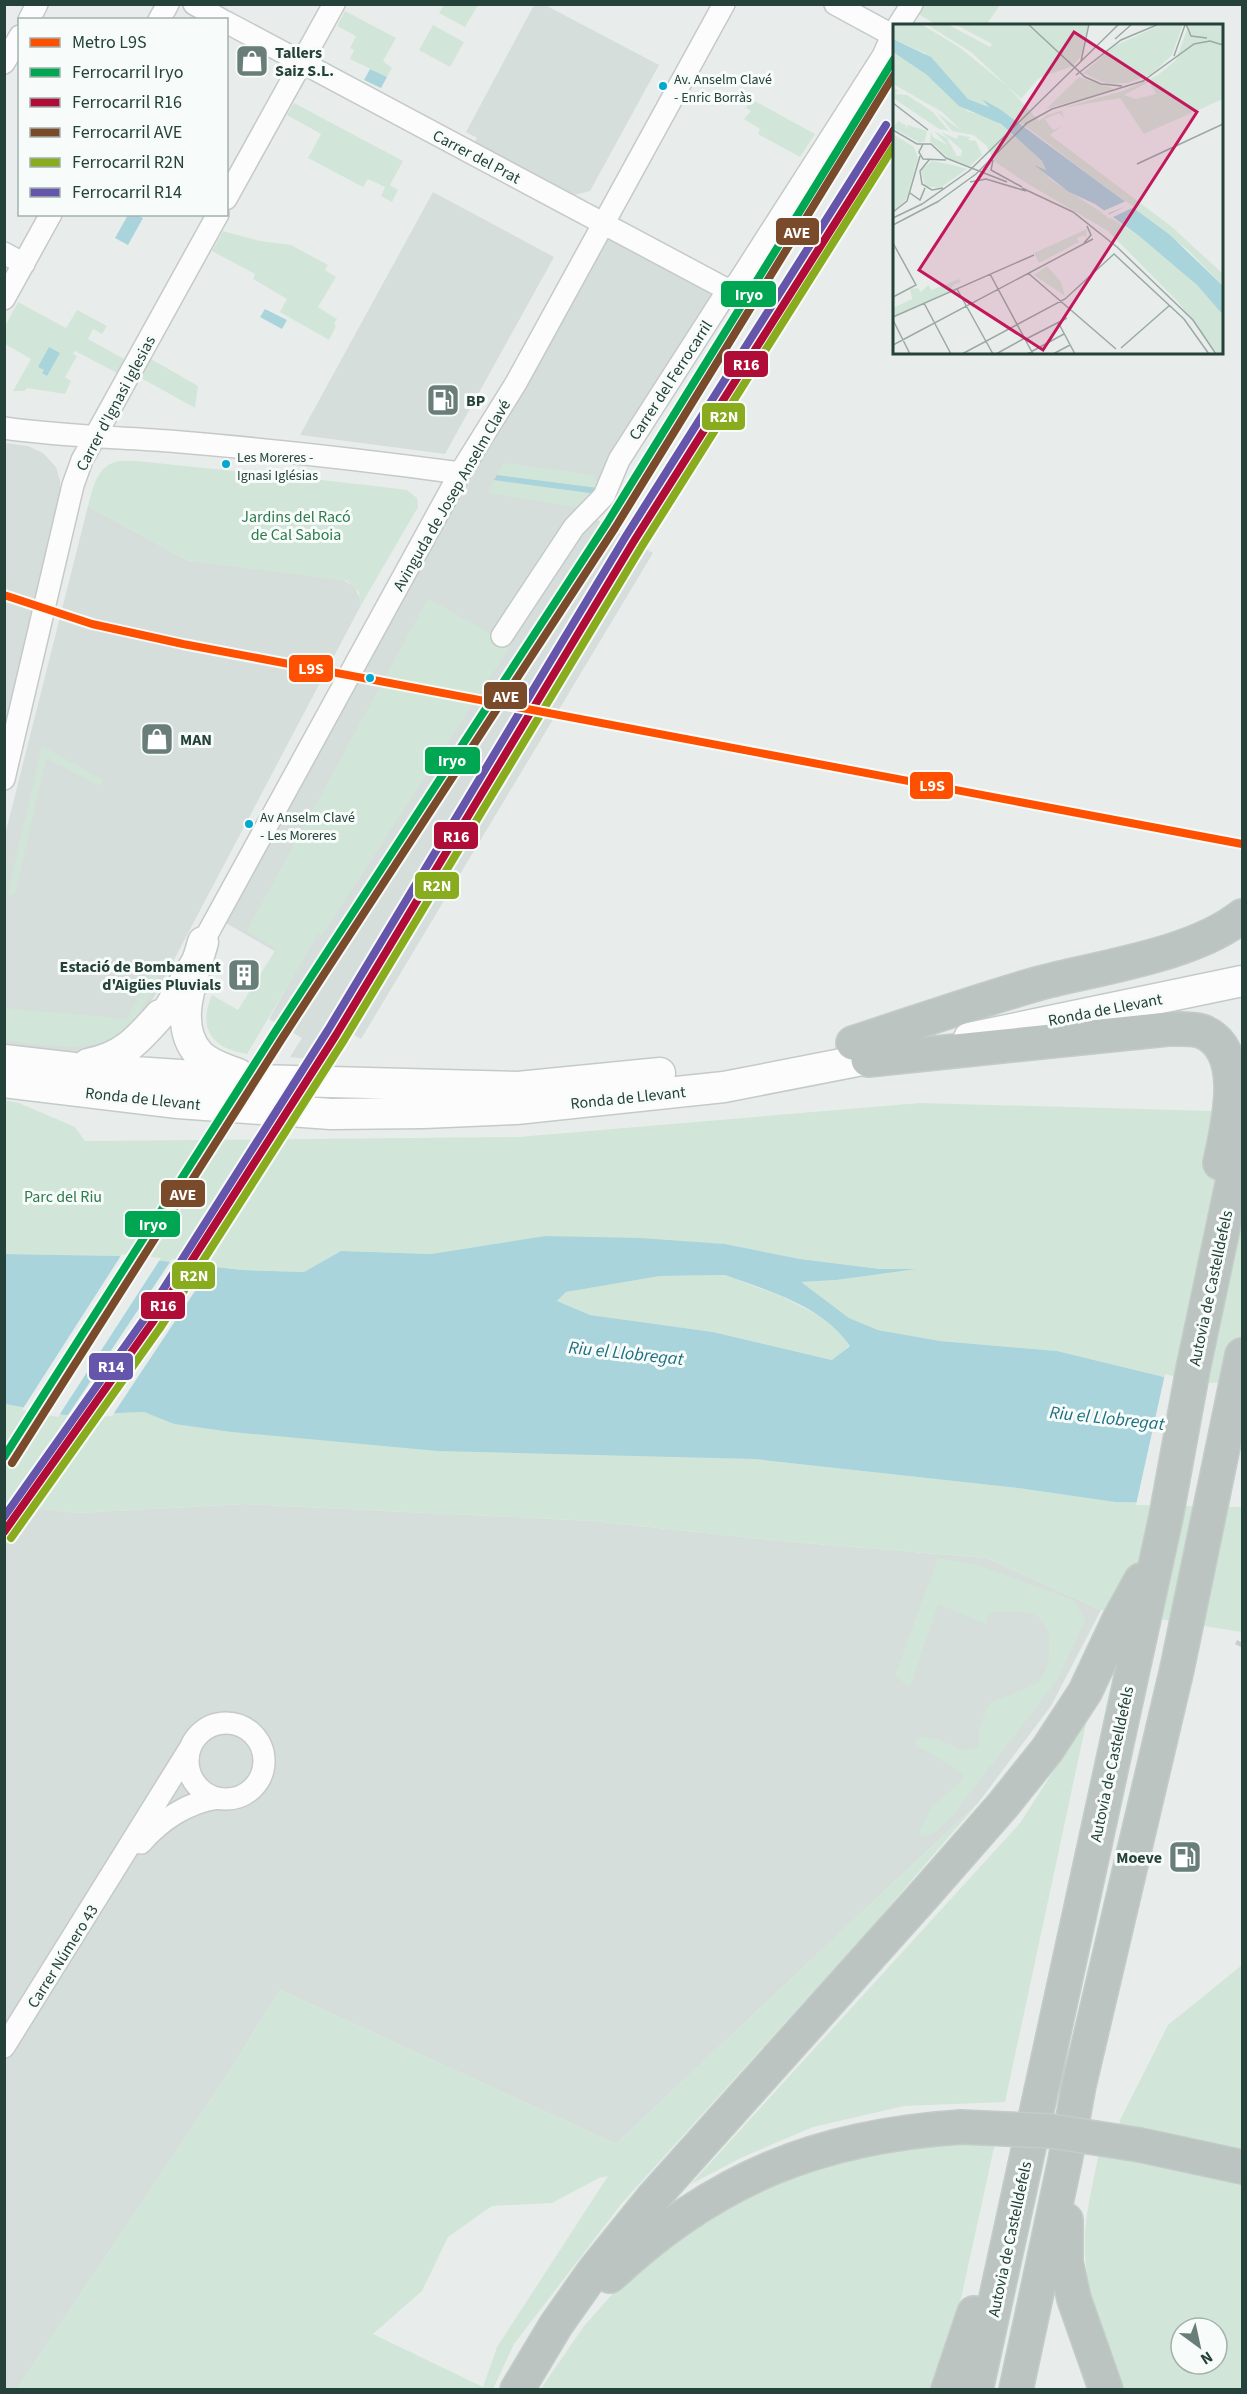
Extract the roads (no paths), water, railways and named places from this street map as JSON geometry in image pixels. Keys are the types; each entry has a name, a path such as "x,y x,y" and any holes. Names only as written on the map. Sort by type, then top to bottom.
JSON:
{"highway":[{"path":"860,1052 1038,984 1191,945 1232,925 1242,916"},
{"path":"860,1052 1168,1029 1193,1030 1212,1035 1223,1042 1235,1062 1237,1087 1139,1541 1118,1622"},
{"name":"Autovia de Castelldefels","path":"976,2390 1166,1517 1193,1369 1242,1138"},
{"path":"1016,2390 1079,2085 1177,1669 1242,1355"},
{"path":"518,2390 556,2325 594,2271 652,2199 1024,1779 1085,1692 1142,1578 1166,1517"},
{"path":"957,2390 978,2302 1053,2037"},
{"path":"518,2390 562,2329 606,2280 660,2233 722,2192 786,2161 840,2144 892,2133 961,2127 1051,2131 1140,2145 1242,2167"},
{"path":"1065,2161 1066,2262 1074,2299 1106,2390"},
{"path":"948,2390 978,2302"}],"main road":[{"path":"203,942 187,1003 185,1016 188,1035 193,1046 207,1060 255,1080"},
{"name":"Ronda de Llevant","path":"4,1082 178,1103 331,1114 516,1109 724,1087 953,1029 1242,969"},
{"name":"Ronda de Llevant","path":"4,1060 74,1068 255,1080 518,1087 860,1052 1046,1021 1242,981"},
{"path":"74,1068 118,1055 133,1045 160,1016"},
{"path":"160,1016 151,1046 151,1056 156,1074 178,1103"}],"street":[{"path":"30,18 37,4"},
{"path":"160,18 168,4"},
{"path":"194,4 218,18"},
{"path":"228,195 334,4"},
{"name":"Avinguda de Josep Anselm Clavé","path":"160,1016 203,942 460,473 516,383 724,4"},
{"path":"835,4 893,30"},
{"name":"Carrer del Ferrocarril","path":"899,24 912,4"},
{"name":"Carrer del Prat","path":"228,23 728,290"},
{"name":"Carrer del Ferrocarril","path":"502,636 574,527 604,496 619,460 728,290 737,285 754,259 883,56 893,35"},
{"path":"5,59 18,39"},
{"path":"4,299 50,216"},
{"name":"Carrer d'Ignasi Iglesias","path":"4,779 73,485 93,438 217,216"},
{"path":"4,253 24,264"},
{"path":"4,428 93,438 168,441 286,452 460,473"},
{"path":"225,1723 244,1728 258,1741 263,1752 264,1765 258,1782 243,1795 231,1799 218,1798 201,1790 193,1780 189,1767 190,1748 197,1737 207,1729 225,1723"},
{"name":"Carrer Número 43","path":"4,2047 190,1748"},
{"name":"Carrer Número 43","path":"100,1895 147,1837 163,1822 195,1804 218,1798"}],"water":[{"path":"370,69 387,77 381,88 364,80"},
{"path":"127,216 143,218 128,245 115,238"},
{"path":"265,309 287,320 282,329 260,317"},
{"path":"49,347 60,353 47,376 42,373 44,370 38,367"},
{"path":"497,475 598,488 597,494 494,480"},
{"name":"Riu el Llobregat","path":"545,1236 640,1238 725,1244 800,1259 880,1269 916,1269 836,1280 801,1282 849,1318 878,1330 940,1341 1057,1351 1201,1386 1242,1504 1115,1502 1018,1488 754,1459 438,1451 231,1432 174,1424 144,1412 64,1415 5,1404 4,1254 119,1256 242,1270 304,1272 341,1251 431,1254","holes":["725,1275 777,1294 810,1310 839,1332 850,1346 832,1360 713,1332 590,1315 557,1301 566,1292 660,1276"]}],"railway":[{"path":"1236,1642 1242,1645"}],"metro line":[{"name":"L9S","path":"4,595 92,624 183,644 1242,844"}],"rail line":[{"name":"Iryo","path":"4,1457 275,1032 607,523 893,61"},
{"name":"AVE","path":"12,1463 283,1037 615,528 893,77"},
{"name":"R14","path":"4,1517 145,1318 328,1030 626,536 886,125"},
{"name":"R16","path":"4,1532 152,1323 336,1035 634,541 893,132"},
{"name":"R2N","path":"11,1538 160,1328 344,1040 642,546 893,148"}],"place":[{"name":"Tallers Saiz S.L.","path":"252,61"},
{"name":"Av. Anselm Clavé - Enric Borràs","path":"663,86"},
{"name":"BP","path":"443,400"},
{"name":"Les Moreres - Ignasi Iglésias","path":"226,464"},
{"name":"MAN","path":"157,739"},
{"name":"Av Anselm Clavé - Les Moreres","path":"249,824"},
{"name":"Estació de Bombament d'Aigües Pluvials","path":"244,975"},
{"name":"Moeve","path":"1185,1857"}],"park label":[{"name":"Jardins del Racó de Cal Saboia","path":"296,525"},
{"name":"Parc del Riu","path":"63,1196"}]}
